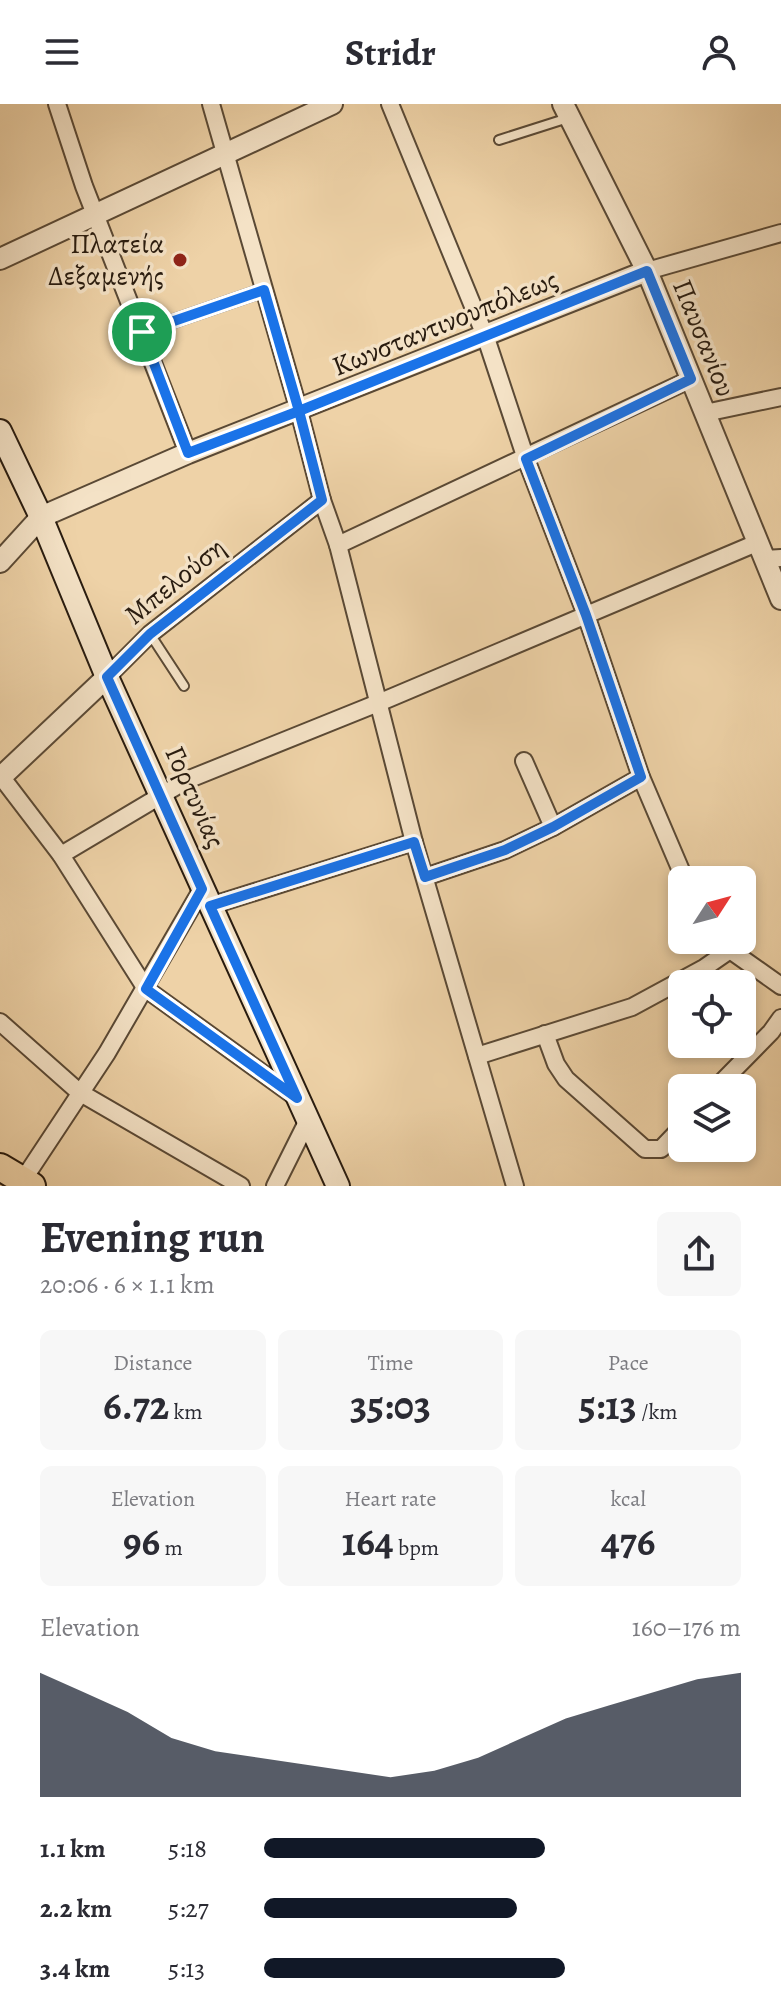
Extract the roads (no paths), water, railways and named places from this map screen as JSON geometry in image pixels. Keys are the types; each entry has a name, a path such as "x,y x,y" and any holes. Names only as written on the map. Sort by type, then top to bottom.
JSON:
{"main road":[{"name":"Γορτυνίας","path":"0,431 41,517 107,677 338,1186"},
{"path":"0,1167 28,1183"}],"street":[{"path":"57,104 96,215 188,453"},
{"path":"211,104 322,500 338,545 414,842 515,1186"},
{"path":"0,259 332,104"},
{"path":"390,104 486,338 526,459 586,615 641,777 679,866"},
{"name":"Παυσανίου","path":"566,111 647,271 705,413 768,553 781,599"},
{"path":"647,271 781,233"},
{"name":"Κωνσταντινουπόλεως","path":"41,517 188,453 486,338 647,271"},
{"path":"142,332 264,290"},
{"path":"338,545 691,379"},
{"path":"705,413 781,397"},
{"name":"Μπελούση","path":"0,777 150,634 322,500"},
{"path":"0,562 41,517"},
{"path":"61,855 187,780 586,615 768,553"},
{"path":"524,761 553,827"},
{"path":"0,777 61,855 146,989 297,1098"},
{"path":"425,877 505,850 553,827 641,777"},
{"path":"28,1183 79,1092 206,897 414,842"},
{"path":"477,1056 632,1007 704,968 717,954"},
{"path":"738,954 781,986"},
{"path":"730,1074 781,1018"},
{"path":"0,1022 79,1092 241,1186"},
{"path":"545,1034 556,1064 566,1079 645,1149 661,1149 668,1142"},
{"path":"275,1186 308,1120"}],"lane":[{"path":"499,140 566,111"},
{"path":"150,634 184,686"}],"place":[{"name":"Πλατεία Δεξαμενής","path":"180,260"}]}
